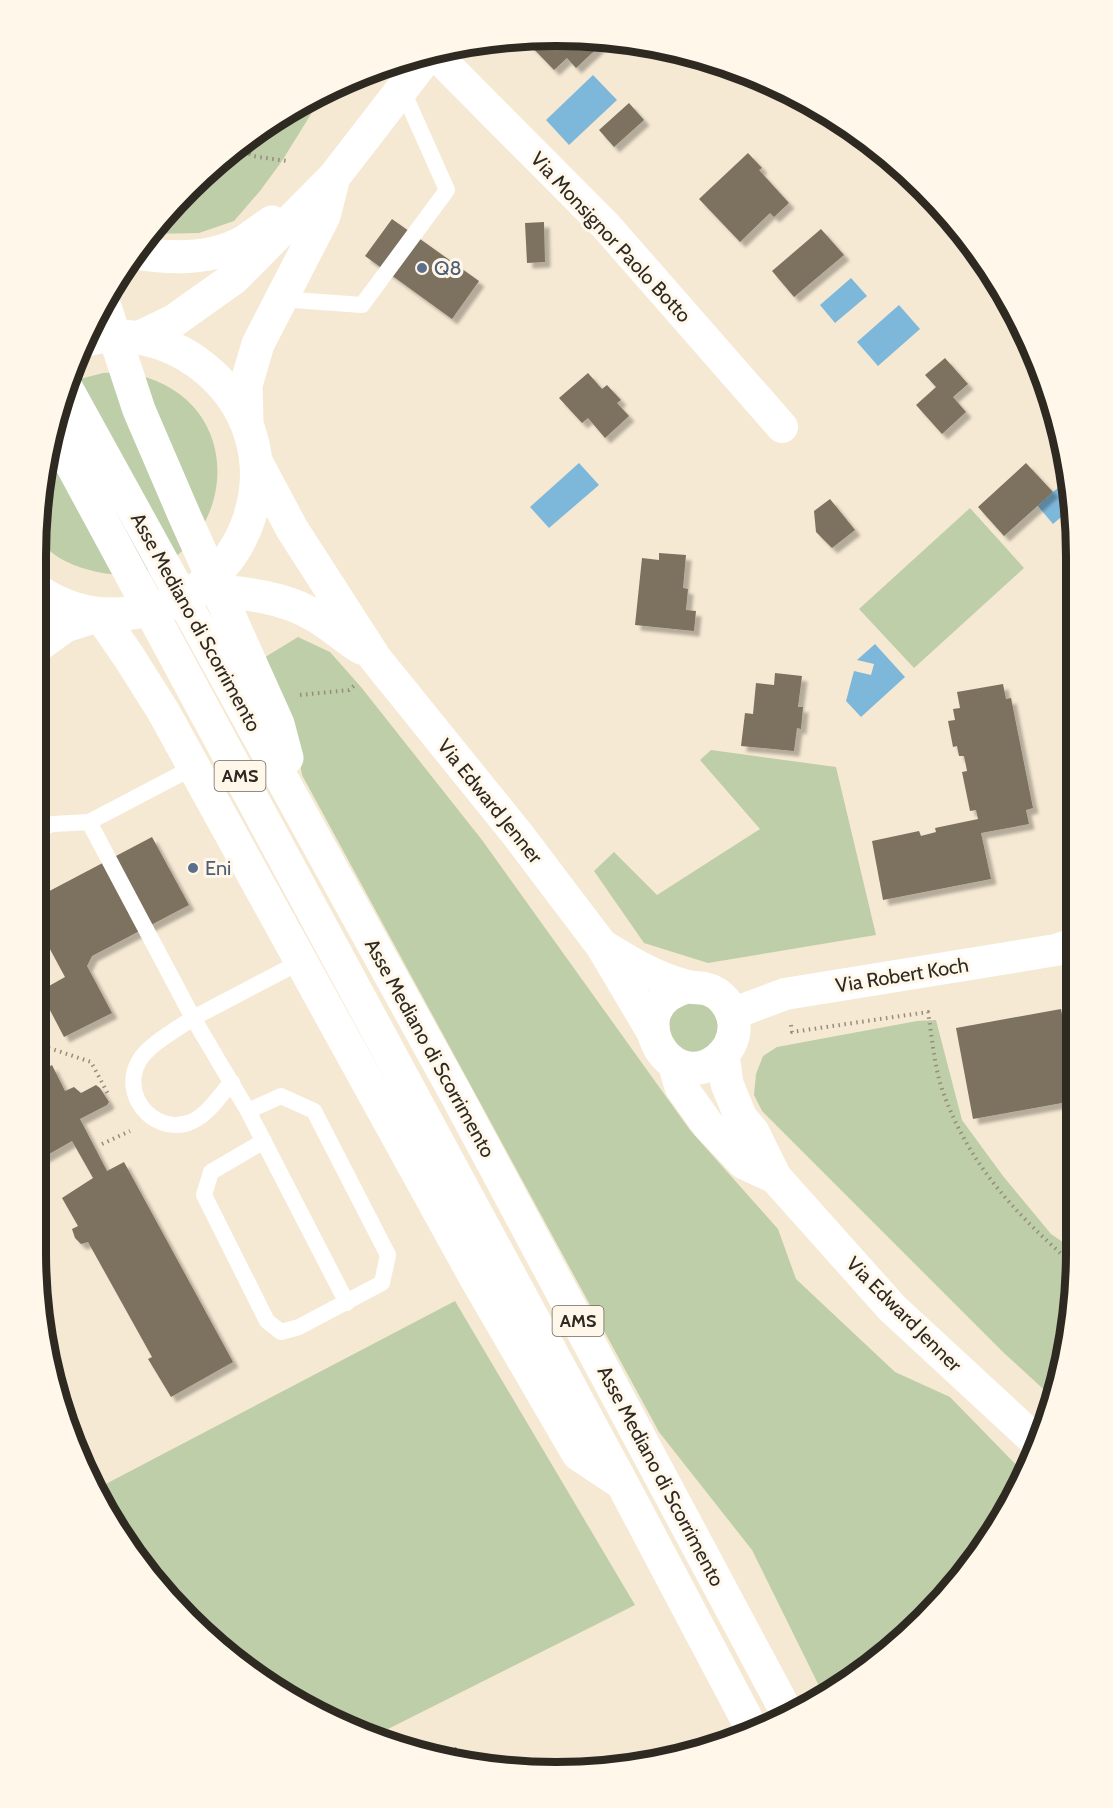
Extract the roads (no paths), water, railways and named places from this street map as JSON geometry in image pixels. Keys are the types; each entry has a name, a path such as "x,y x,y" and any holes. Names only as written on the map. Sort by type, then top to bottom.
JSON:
{"main road":[{"path":"138,338 175,320 234,278 334,177 422,65"},
{"path":"146,255 208,255 244,241 334,177"},
{"path":"247,424 246,385 258,344 324,216 334,177"},
{"path":"109,313 138,338"},
{"path":"107,317 139,410 278,724 300,809"},
{"path":"46,596 75,609 100,615 135,614 170,605 200,588 221,569 238,546 250,519 256,492 257,463 254,443 247,424 233,396 212,373 187,354 159,342 138,338 96,337"},
{"name":"Asse Mediano di Scorrimento","path":"72,399 458,1098 784,1708"},
{"name":"Asse Mediano di Scorrimento","path":"60,443 624,1485 749,1724"},
{"name":"Via Edward Jenner","path":"257,463 292,529 375,658 518,835 602,946 653,1032"},
{"name":"Via Edward Jenner","path":"200,588 261,597 310,613 375,658"},
{"path":"46,639 65,626 100,615"},
{"path":"100,615 129,657 194,767 475,1277 578,1454 624,1485"},
{"name":"Via Edward Jenner","path":"602,946 642,969 687,987"},
{"path":"687,987 700,987 713,991 723,999 732,1014 733,1038 723,1055 713,1063 700,1067 686,1067 674,1063 660,1050 653,1032 652,1022 660,1003 668,995 687,987"},
{"name":"Via Edward Jenner","path":"723,1055 727,1084 741,1118 753,1132 775,1177 892,1308 1031,1437"},
{"name":"Via Edward Jenner","path":"674,1063 681,1087 708,1125 744,1163 775,1177"}],"street":[{"name":"Via Monsignor Paolo Botto","path":"438,61 606,226 782,427"},
{"name":"Via Robert Koch","path":"732,1014 785,994 1066,947"}],"lane":[{"path":"280,299 362,305 447,190 402,89"},
{"path":"46,826 88,822 194,767"},
{"path":"88,822 193,1018 248,1111 346,1303"},
{"path":"232,1082 205,1112 188,1123 169,1124 151,1117 137,1101 133,1080 139,1060 146,1052 193,1018 300,963"},
{"path":"248,1111 282,1096 314,1111 388,1255 382,1283 299,1327 281,1332 267,1321 204,1195 211,1172 264,1142"}],"water":[{"path":"593,75 617,100 569,145 546,120"},
{"path":"851,278 867,296 835,323 820,305"},
{"path":"899,305 920,329 878,366 857,342"},
{"path":"579,463 599,485 549,528 530,507"},
{"path":"1061,485 1064,514 1053,524 1037,505"},
{"path":"875,644 905,677 861,717 846,701 854,671 871,675 874,664 857,660"}],"place":[{"name":"Q8","path":"422,268"},
{"name":"Eni","path":"193,868"}]}
